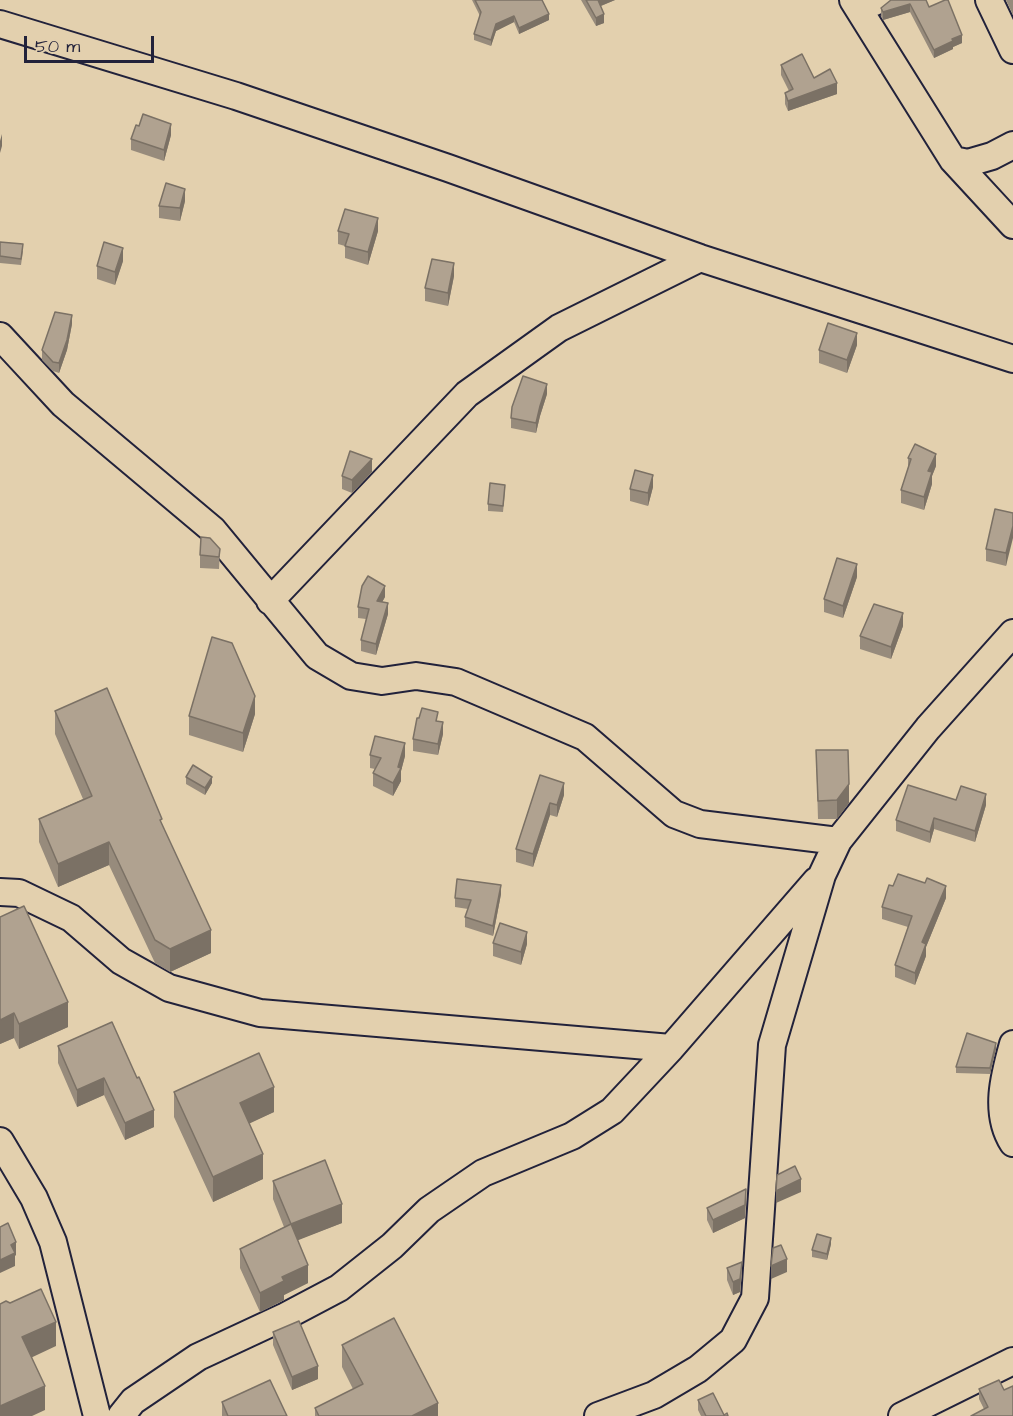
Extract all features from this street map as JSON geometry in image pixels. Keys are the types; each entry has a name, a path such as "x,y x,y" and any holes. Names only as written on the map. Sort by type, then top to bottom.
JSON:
{"street":[{"path":"989,0 1013,50"},
{"path":"864,3 953,160 1013,225"},
{"path":"0,24 236,96 448,168 700,258 1013,359"},
{"path":"953,160 968,163 992,156 1013,145"},
{"path":"270,601 467,394 559,328 700,258"},
{"path":"0,336 63,404 213,530 317,656 351,676 382,681 416,676 456,682 585,737 674,814 700,824 838,841"},
{"path":"598,1416 642,1408 654,1395 698,1369 733,1340 755,1298 772,1045 822,874 838,841 928,728 1013,633"},
{"path":"121,1416 133,1401 198,1357 286,1316 339,1288 392,1246 429,1210 483,1173 572,1136 612,1111 671,1048 822,874"},
{"path":"0,892 20,893 71,918 122,961 169,988 260,1013 671,1048"},
{"path":"1013,1044 1000,1098 1006,1132 1013,1143"},
{"path":"0,1141 34,1198 53,1242 97,1416"},
{"path":"902,1416 1013,1362"}],"building":[{"path":"475,0 542,0 549,14 519,28 514,16 496,24 491,40 474,34 481,12"},
{"path":"586,0 598,0 604,14 596,18"},
{"path":"891,0 926,0 929,7 948,0 962,35 934,50 910,4 883,12 881,8"},
{"path":"802,54 814,78 830,69 837,83 788,101 785,93 793,89 781,65"},
{"path":"143,114 171,124 164,150 131,139"},
{"path":"166,183 185,189 180,208 159,206"},
{"path":"345,209 378,218 368,252 345,246 349,234 338,231"},
{"path":"0,242 23,244 21,259 0,256"},
{"path":"104,242 123,248 115,272 97,266"},
{"path":"432,259 454,263 448,293 425,288"},
{"path":"55,312 72,315 59,363 53,362 42,350"},
{"path":"828,323 857,333 847,360 819,350"},
{"path":"523,376 547,384 536,423 511,418 512,407"},
{"path":"915,444 936,454 928,471 932,472 924,497 901,490 911,459 908,458"},
{"path":"350,451 372,459 352,480 342,476"},
{"path":"635,470 653,475 648,493 630,489"},
{"path":"490,483 505,485 503,506 488,504"},
{"path":"995,509 1013,513 1013,526 1006,553 986,549"},
{"path":"201,537 210,538 220,549 219,557 200,555"},
{"path":"837,558 857,564 843,606 824,599"},
{"path":"368,576 385,586 377,601 388,603 376,644 361,640 369,609 358,607 362,586"},
{"path":"874,604 903,613 891,647 860,636"},
{"path":"212,637 232,643 255,696 243,733 189,716"},
{"path":"107,688 162,819 160,820 211,930 170,949 155,940 109,842 58,864 39,819 92,796 55,711"},
{"path":"422,708 438,712 436,721 443,722 438,744 413,739 417,718"},
{"path":"375,736 405,743 398,767 401,768 393,783 373,773 381,758 370,755"},
{"path":"816,750 848,750 849,784 837,800 818,801"},
{"path":"193,765 212,777 205,788 186,777"},
{"path":"540,775 564,783 557,805 550,803 533,854 516,849"},
{"path":"908,785 956,800 961,786 986,794 975,831 934,818 930,832 896,820"},
{"path":"898,874 925,883 927,878 946,886 922,942 926,944 915,973 895,965 912,916 882,907 889,885 893,886"},
{"path":"457,879 501,885 493,926 465,917 471,900 455,898"},
{"path":"24,906 68,1002 19,1024 14,1013 0,1020 0,917"},
{"path":"500,923 527,932 521,952 493,943"},
{"path":"112,1022 154,1110 125,1123 104,1078 77,1090 58,1046"},
{"path":"967,1033 996,1043 990,1068 956,1067"},
{"path":"259,1053 274,1087 240,1103 263,1154 213,1177 174,1092"},
{"path":"325,1160 342,1204 291,1224 273,1181"},
{"path":"795,1166 801,1179 776,1191 777,1175"},
{"path":"746,1189 745,1205 713,1220 707,1208"},
{"path":"8,1223 16,1242 11,1245 15,1253 0,1260 0,1227"},
{"path":"291,1224 308,1265 282,1277 284,1281 260,1293 240,1249"},
{"path":"817,1234 831,1238 827,1254 812,1250"},
{"path":"781,1245 787,1259 771,1266 773,1248"},
{"path":"742,1262 740,1279 733,1282 727,1268"},
{"path":"41,1289 56,1322 22,1337 45,1386 0,1406 0,1304 6,1301 10,1303"},
{"path":"394,1318 438,1403 412,1416 319,1416 315,1408 363,1384 342,1345"},
{"path":"299,1321 318,1366 292,1377 273,1332"},
{"path":"270,1380 287,1416 228,1416 222,1402"},
{"path":"999,1380 1004,1390 1013,1386 1013,1416 971,1416 988,1407 979,1389"},
{"path":"713,1393 724,1415 727,1413 728,1416 706,1416 698,1400"}]}
